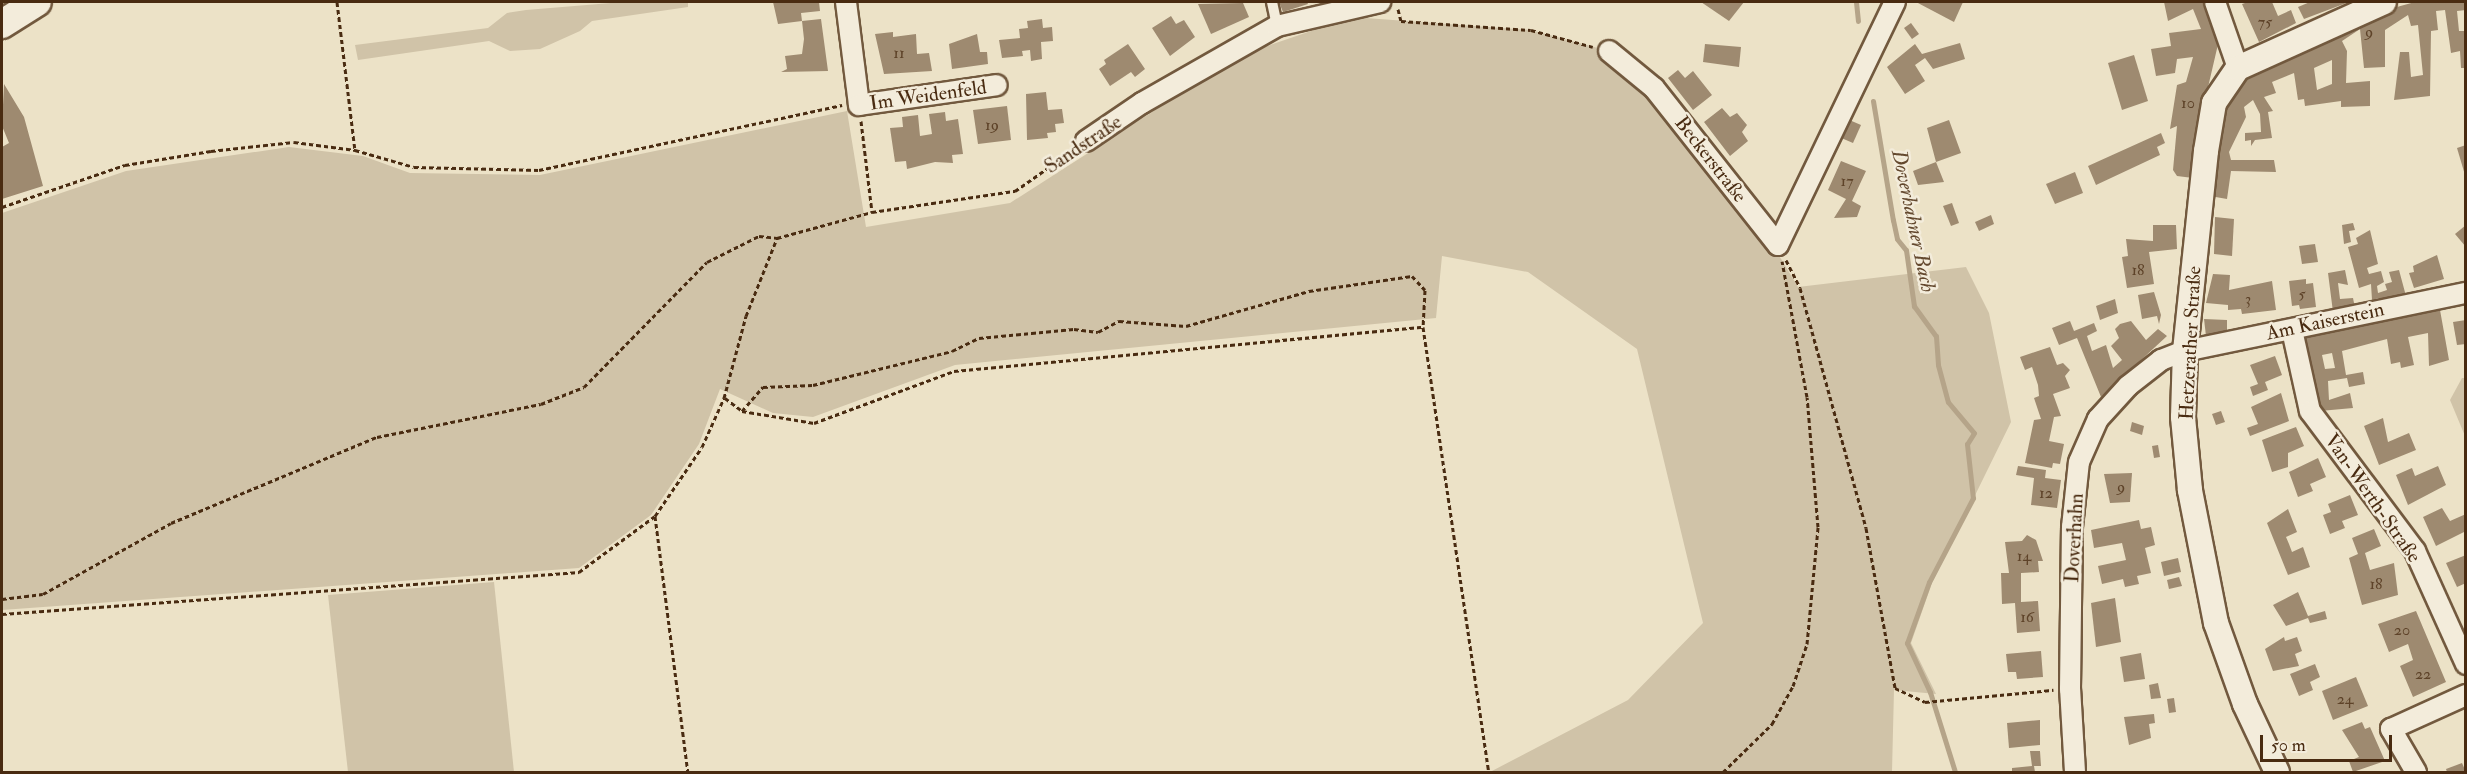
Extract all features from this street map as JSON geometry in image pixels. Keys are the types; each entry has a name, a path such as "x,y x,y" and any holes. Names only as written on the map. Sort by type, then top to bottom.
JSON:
{"main road":[{"path":"2,24 37,2"}],"street":[{"name":"Im Weidenfeld","path":"846,2 859,103 997,85"},
{"name":"Sandstraße","path":"1086,141 1142,103 1277,26 1380,2"},
{"path":"1779,245 1895,2"},
{"path":"2215,2 2238,68 2384,2"},
{"name":"Beckerstraße","path":"1609,51 1654,88 1779,245"},
{"name":"Hetzerather Straße","path":"2238,68 2214,103 2186,351 2183,417 2201,562 2245,704 2277,772"},
{"name":"Am Kaiserstein","path":"2186,351 2466,293"},
{"name":"Van-Werth-Straße","path":"2292,330 2310,411 2415,551 2466,664"},
{"name":"Doverhahn","path":"2075,772 2070,689 2072,527 2079,462 2098,419 2128,386 2161,360 2186,351"},
{"path":"2416,772 2391,729 2466,696"}],"lane":[{"path":"1272,2 1277,26"}],"path":[{"path":"337,2 355,150"},
{"path":"1396,2 1401,21 1531,30 1609,51"},
{"path":"2,207 136,163 294,142 355,150 414,167 539,171 859,103"},
{"name":"Im Weidenfeld","path":"859,103 872,212"},
{"name":"Sandstraße","path":"2,599 13,601 43,594 171,524 376,437 541,404 584,387 707,262 759,236 777,238 872,212 1015,190 1086,141"},
{"path":"2,614 579,572 655,516 702,447 724,398 746,315 777,238"},
{"path":"1779,245 1800,288 1866,528 1888,666 1895,688 1925,702 1937,698 2070,689"},
{"path":"1723,772 1772,724 1793,686 1807,644 1818,527 1807,397 1779,245"},
{"path":"742,411 763,387 813,385 952,351 979,338 1074,329 1098,332 1119,321 1186,327 1309,291 1412,276 1425,290 1424,327 1489,772"},
{"path":"724,398 742,411 814,423 954,371 1424,327"},
{"path":"655,516 688,772"}],"shaded area":[{"path":"623,2 688,2 688,7 592,21 580,31 540,49 510,51 489,41 358,60 355,45 488,28 507,13"},
{"path":"1352,17 1531,30 1609,51 1754,214 1798,287 1966,267 1989,313 2011,422 1932,583 1911,643 1936,694 1894,690 1892,772 1490,772 1628,700 1703,623 1637,349 1528,272 1442,256 1436,318 955,365 813,417 773,413 720,389 699,444 651,515 579,568 2,610 2,213 126,171 289,147 363,156 410,173 540,175 847,111 866,227 1010,203 1241,55"},
{"path":"2462,378 2465,378 2465,436 2450,400"},
{"path":"494,582 514,772 348,772 328,595"}],"building":[{"path":"773,2 819,2 820,11 801,13 802,21 778,24"},
{"path":"1279,2 1307,2 1308,4 1283,12"},
{"path":"1701,2 1744,2 1729,21"},
{"path":"1916,2 1963,2 1954,22"},
{"path":"2164,2 2206,2 2219,40 2199,126 2193,178 2177,176 2173,170 2177,126 2170,129 2177,85 2186,82 2193,57 2177,59 2175,73 2156,76 2151,49 2171,46 2169,33 2201,29 2193,9 2168,21"},
{"path":"2272,2 2278,16 2291,10 2296,23 2259,42 2242,4"},
{"path":"2310,2 2349,2 2304,19 2298,7"},
{"path":"2415,2 2466,2 2466,10 2457,11 2459,31 2466,31 2466,68 2461,68 2460,51 2451,53 2445,10 2436,11 2438,30 2431,31 2430,96 2394,100 2400,52 2409,52 2411,77 2423,75 2418,25 2411,26 2408,15 2385,30 2385,67 2364,68 2360,29 2342,41 2347,51 2346,83 2370,81 2370,106 2341,107 2341,101 2305,106 2304,99 2298,100 2294,73 2272,82 2276,93 2264,97 2273,111 2268,112 2272,138 2255,140 2251,146 2251,140 2245,141 2245,133 2261,132 2260,114 2253,100 2244,107 2246,117 2229,152 2231,160 2274,160 2276,172 2231,171 2227,199 2210,196 2216,136 2234,89 2258,70 2316,46 2375,13","holes":["2332,60 2332,84 2317,90 2314,68"]},
{"path":"1243,3 1249,17 1211,34 1198,4"},
{"path":"1171,16 1176,24 1184,20 1195,37 1170,56 1152,28"},
{"path":"821,19 828,71 781,72 787,69 785,56 802,54 804,39 802,21"},
{"path":"1042,19 1043,28 1052,27 1053,41 1041,42 1042,59 1031,61 1030,50 1022,51 1023,56 1002,58 999,40 1020,38 1019,29 1028,28 1027,21"},
{"path":"1911,23 1919,34 1912,39 1904,28"},
{"path":"893,32 893,37 916,34 917,54 929,53 932,71 884,74 875,34"},
{"path":"977,34 980,52 987,52 988,64 952,69 949,44"},
{"path":"1960,43 1965,59 1933,69 1925,58 1915,65 1925,81 1905,94 1887,67 1915,44 1922,54"},
{"path":"1128,44 1145,69 1135,77 1131,72 1110,86 1099,69 1106,64 1104,60"},
{"path":"1705,44 1741,47 1739,67 1703,62"},
{"path":"2134,55 2148,101 2122,110 2108,63"},
{"path":"1678,70 1685,78 1693,71 1712,95 1693,110 1668,78"},
{"path":"4,84 24,117 43,186 2,199 2,147 9,143 2,126"},
{"path":"1046,92 1048,110 1062,109 1064,123 1055,124 1056,132 1047,133 1048,138 1027,140 1026,94"},
{"path":"1007,106 1011,140 978,144 973,110"},
{"path":"1722,108 1730,117 1737,113 1747,125 1742,132 1748,141 1730,156 1704,122"},
{"path":"945,112 946,121 958,119 963,154 952,155 953,163 935,162 907,169 906,161 895,162 890,128 903,127 902,117 918,115 920,136 932,134 929,114"},
{"path":"1847,119 1861,125 1853,143 1839,137"},
{"path":"1949,120 1961,153 1936,162 1927,128"},
{"path":"2161,133 2165,143 2157,147 2160,155 2096,185 2088,166"},
{"path":"2466,145 2466,175 2465,175 2457,148"},
{"path":"1841,161 1866,171 1852,201 1861,206 1857,217 1834,218 1846,199 1828,190"},
{"path":"1936,162 1944,182 1918,185 1913,171"},
{"path":"2075,172 2083,193 2055,204 2046,184"},
{"path":"1952,203 1959,223 1951,226 1943,206"},
{"path":"1991,215 1994,224 1979,231 1975,222"},
{"path":"2215,217 2234,219 2232,256 2214,254"},
{"path":"2353,223 2355,230 2349,231 2351,242 2344,244 2342,225"},
{"path":"2153,225 2176,225 2177,249 2149,252 2154,284 2127,288 2122,257 2128,256 2126,239 2153,241"},
{"path":"2466,225 2466,247 2455,234"},
{"path":"2370,230 2378,264 2367,268 2369,274 2381,271 2384,282 2377,286 2378,293 2387,290 2385,284 2392,282 2389,272 2399,270 2406,296 2380,303 2379,298 2372,300 2371,284 2359,288 2348,247 2358,244 2356,238"},
{"path":"2315,244 2318,262 2302,264 2299,246"},
{"path":"2437,255 2444,279 2414,288 2409,273 2414,272 2413,266"},
{"path":"2345,270 2348,285 2338,283 2340,299 2353,298 2355,308 2333,312 2328,273"},
{"path":"2213,274 2230,275 2229,290 2272,281 2276,310 2242,314 2241,309 2228,310 2228,305 2206,303"},
{"path":"2306,279 2306,284 2313,283 2316,307 2300,309 2299,305 2292,306 2289,281"},
{"path":"2154,292 2161,315 2159,324 2157,316 2142,319 2138,295"},
{"path":"2115,299 2118,313 2100,320 2096,306"},
{"path":"2440,310 2449,360 2429,366 2428,333 2408,337 2414,365 2401,368 2400,362 2391,364 2387,339 2342,351 2346,375 2363,372 2365,384 2349,387 2347,378 2328,381 2329,400 2350,393 2353,408 2320,411 2305,337","holes":["2332,353 2335,368 2325,369 2322,355"]},
{"path":"2204,319 2227,320 2227,333 2206,336"},
{"path":"2466,320 2466,344 2457,345 2453,322"},
{"path":"2070,321 2074,331 2094,323 2097,331 2087,336 2092,351 2106,345 2113,368 2122,360 2111,346 2119,338 2115,329 2120,324 2131,321 2146,340 2158,329 2167,336 2101,397 2077,338 2059,345 2052,328"},
{"path":"2050,347 2057,365 2063,363 2070,370 2065,376 2070,388 2053,394 2061,416 2054,417 2049,441 2064,444 2060,464 2053,463 2052,468 2025,463 2034,420 2041,419 2034,398 2039,396 2032,367 2025,370 2020,357"},
{"path":"2275,356 2282,375 2265,382 2268,390 2253,396 2250,387 2258,384 2250,365"},
{"path":"2281,393 2289,421 2250,436 2247,428 2258,424 2251,407"},
{"path":"2221,411 2225,422 2216,425 2212,414"},
{"path":"2383,418 2388,442 2409,433 2416,450 2379,465 2364,426"},
{"path":"2132,422 2144,426 2142,435 2130,431"},
{"path":"2296,427 2304,446 2288,453 2288,467 2272,472 2262,440"},
{"path":"2158,445 2160,457 2154,458 2152,446"},
{"path":"2318,458 2326,477 2310,484 2313,491 2298,497 2289,472"},
{"path":"2018,466 2046,470 2045,478 2061,480 2057,508 2031,505 2034,478 2016,475"},
{"path":"2438,466 2446,485 2408,505 2396,475 2412,468 2415,476"},
{"path":"2132,473 2130,502 2110,503 2104,474"},
{"path":"2350,495 2358,515 2342,521 2345,528 2330,534 2323,515 2331,512 2328,504"},
{"path":"2442,508 2450,521 2466,514 2466,531 2436,546 2423,517"},
{"path":"2288,509 2297,532 2286,537 2292,552 2303,547 2310,567 2288,575 2267,523"},
{"path":"2139,520 2141,529 2151,527 2155,545 2145,548 2151,573 2137,576 2139,584 2125,587 2123,579 2102,584 2098,566 2126,560 2122,543 2094,548 2091,530"},
{"path":"2374,529 2381,546 2365,553 2370,570 2394,563 2398,595 2362,605 2349,558 2358,554 2352,538"},
{"path":"2027,535 2036,540 2043,561 2038,561 2039,572 2021,573 2021,602 2038,601 2040,631 2017,633 2015,603 2002,604 2001,573 2009,573 2005,542 2022,541"},
{"path":"2466,555 2466,583 2457,587 2446,563"},
{"path":"2178,558 2181,572 2164,576 2161,562"},
{"path":"2179,577 2182,586 2169,589 2167,580"},
{"path":"2298,592 2308,616 2325,611 2327,619 2310,623 2308,618 2286,626 2273,605"},
{"path":"2115,598 2121,642 2096,647 2091,603"},
{"path":"2416,611 2446,682 2413,697 2400,666 2413,660 2408,644 2389,652 2378,624"},
{"path":"2284,637 2285,641 2297,637 2302,651 2295,654 2299,666 2273,671 2265,649"},
{"path":"2041,651 2043,677 2017,679 2016,672 2008,672 2006,654"},
{"path":"2141,653 2145,679 2124,682 2120,657"},
{"path":"2315,664 2320,677 2310,682 2313,690 2299,696 2290,674"},
{"path":"2356,677 2368,706 2333,720 2322,691"},
{"path":"2158,683 2161,698 2151,699 2149,685"},
{"path":"2174,698 2176,712 2169,713 2167,699"},
{"path":"2154,714 2155,723 2149,724 2151,738 2129,745 2124,717"},
{"path":"2040,720 2040,745 2009,748 2007,723"},
{"path":"2362,722 2365,729 2370,727 2385,761 2353,772 2349,761 2359,757 2342,730"},
{"path":"2030,751 2040,751 2041,766 2034,766 2035,772 2012,772 2012,768 2032,766"},
{"path":"2462,763 2466,772 2447,772 2446,769"}],"waterway":[{"name":"Doverhahner Bach","path":"1856,2 1858,21"},
{"name":"Doverhahner Bach","path":"1873,101 1893,220 1897,239 1906,250 1914,306 1936,336 1938,365 1948,402 1974,433 1967,444 1973,498 1929,582 1907,643 1930,692 1955,772"}]}
